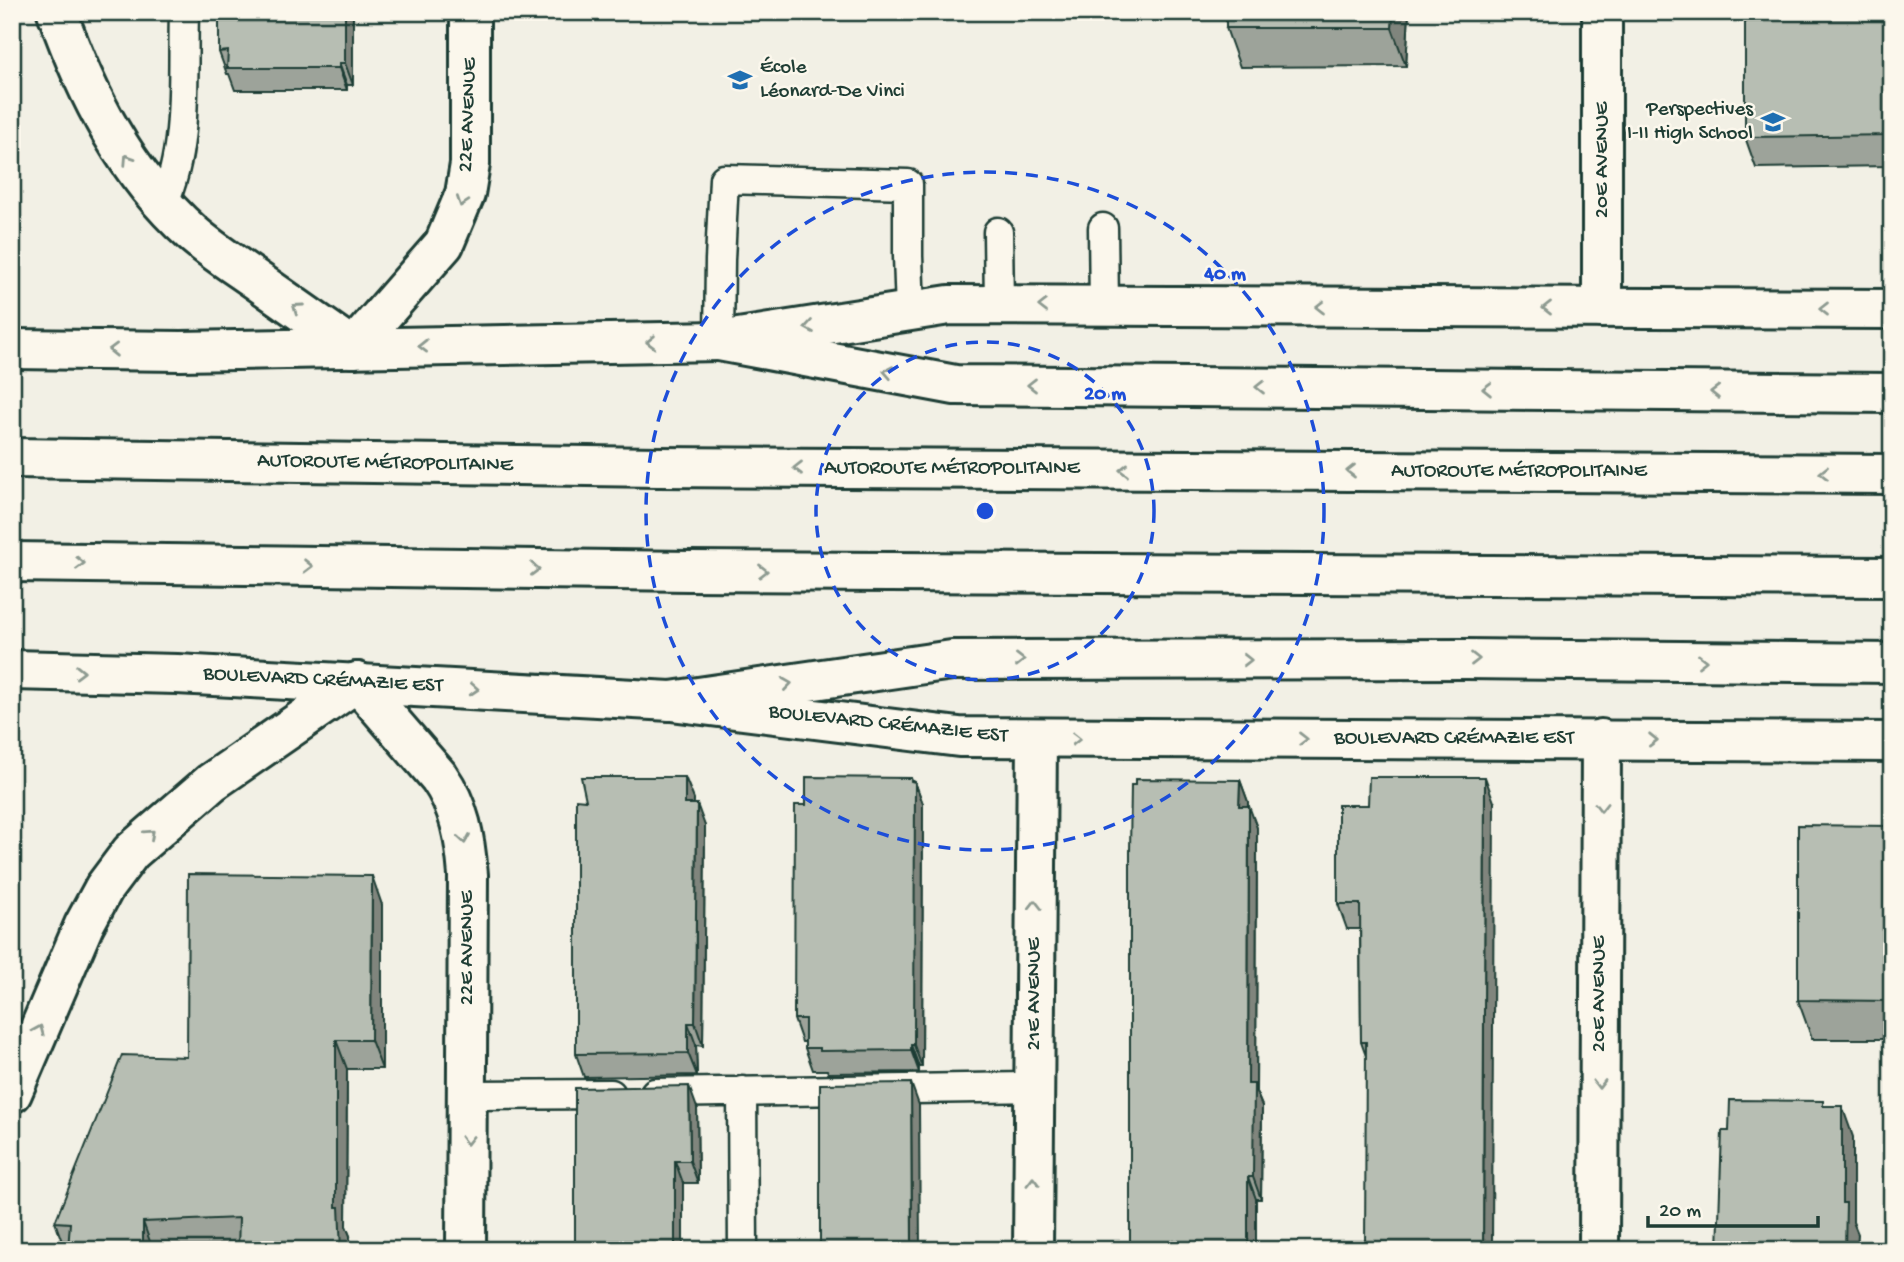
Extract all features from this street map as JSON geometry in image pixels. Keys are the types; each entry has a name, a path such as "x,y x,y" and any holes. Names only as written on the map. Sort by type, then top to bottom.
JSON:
{"main road":[{"path":"57,12 90,93 113,136 136,171 163,204 207,246 353,348"},
{"name":"22E AVENUE","path":"353,348 444,244 465,194 470,164 470,12"},
{"name":"20E AVENUE","path":"1602,12 1602,308"},
{"path":"12,349 181,351 719,341 949,305 1892,309"},
{"path":"719,341 955,385 1892,393"},
{"name":"AUTOROUTE MÉTROPOLITAINE","path":"12,458 658,467 1892,474"},
{"path":"12,562 702,571 1892,577"},
{"path":"671,701 951,660 1892,663"},
{"name":"BOULEVARD CRÉMAZIE EST","path":"12,670 357,682 671,701 959,737 1892,742"},
{"path":"12,1093 84,925 104,888 131,852 212,782 357,682"},
{"name":"22E AVENUE","path":"357,682 449,791 465,836 468,875 466,1250"},
{"name":"21E AVENUE","path":"1033,1250 1037,739"},
{"name":"20E AVENUE","path":"1599,1250 1601,739"}],"lane":[{"path":"163,204 172,184 181,129 184,12"},
{"path":"719,341 724,178 908,184 910,312"},
{"path":"1103,228 1104,306"},
{"path":"998,232 999,306"},
{"path":"467,1095 1034,1087"},
{"path":"742,1091 743,1250"}],"building":[{"path":"219,12 345,12 345,63 339,63 339,68 227,68 228,51 219,52"},
{"path":"1226,12 1393,12 1392,28 1226,28"},
{"path":"1745,12 1892,12 1892,135 1745,137"},
{"path":"581,777 685,777 685,804 697,804 695,1023 688,1023 688,1053 576,1054 576,799 586,800"},
{"path":"806,777 911,778 911,781 915,782 914,1045 911,1045 911,1050 820,1051 820,1048 805,1048 805,1019 794,1019 795,805 806,805"},
{"path":"1369,777 1485,777 1483,1250 1365,1250 1366,1042 1361,1042 1360,904 1338,904 1338,805 1368,805"},
{"path":"1135,779 1240,780 1239,806 1249,806 1248,1084 1254,1084 1253,1177 1248,1177 1248,1250 1130,1250 1130,853 1131,785 1135,785"},
{"path":"1798,825 1892,826 1892,1001 1798,1000"},
{"path":"188,874 372,876 371,1040 336,1040 336,1207 339,1207 341,1250 238,1250 239,1218 143,1222 143,1250 68,1250 70,1223 55,1222 122,1055 187,1057"},
{"path":"911,1083 912,1250 820,1250 820,1084"},
{"path":"689,1086 690,1161 675,1161 675,1250 575,1250 575,1088"},
{"path":"1730,1100 1823,1101 1823,1106 1842,1106 1845,1250 1718,1250 1722,1131 1729,1131"}],"place":[{"name":"École Léonard-De Vinci","path":"740,80"},
{"name":"Perspectives I-II High School","path":"1773,122"}]}
